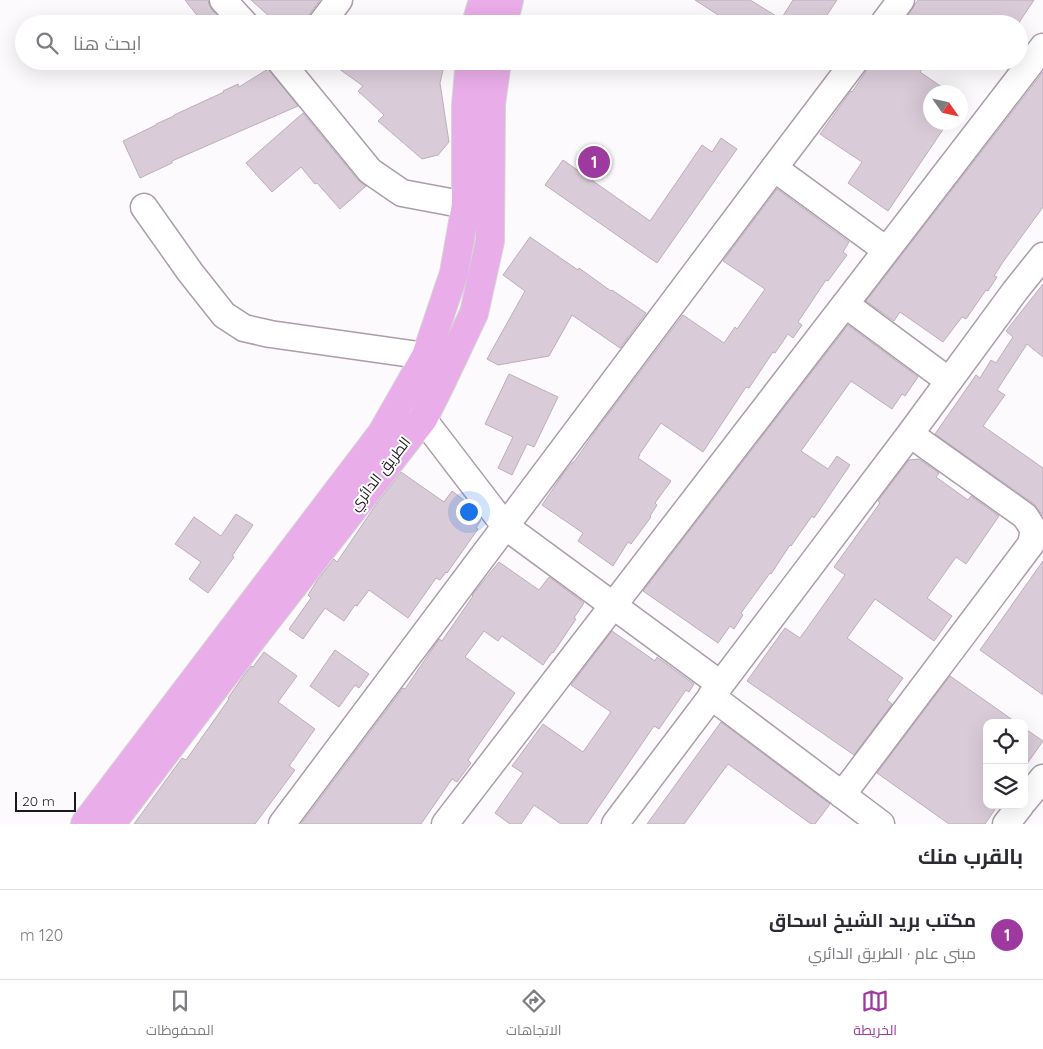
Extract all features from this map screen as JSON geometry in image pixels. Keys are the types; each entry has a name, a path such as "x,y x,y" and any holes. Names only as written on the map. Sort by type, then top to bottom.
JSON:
{"main road":[{"path":"479,15 483,0"},
{"path":"505,15 509,0"},
{"name":"الطريق الدائري","path":"85,824 382,433 426,356 454,272 466,205 466,105 469,70"},
{"name":"الطريق الدائري","path":"111,824 423,419 474,313 490,241 491,104 496,70"}],"street":[{"path":"223,0 237,15"},
{"path":"328,15 339,0"},
{"path":"890,15 901,0"},
{"path":"1028,66 1043,47"},
{"path":"291,70 370,171 402,193 466,205"},
{"path":"282,824 848,70"},
{"path":"445,824 1025,70"},
{"path":"774,168 886,250"},
{"path":"144,207 224,316 244,328 270,334 426,356"},
{"path":"614,824 1043,256"},
{"path":"845,304 949,381"},
{"path":"423,419 505,526 613,605 881,824"},
{"path":"842,794 1031,544 1034,530 1025,516 910,434"},
{"path":"1028,796 1043,778"},
{"path":"1006,824 1018,809"}],"building":[{"path":"185,0 208,0 217,15 197,15"},
{"path":"251,0 320,0 309,15 268,15"},
{"path":"695,0 750,0 774,15 718,15"},
{"path":"793,0 837,0 827,15 784,15"},
{"path":"918,0 1034,0 1024,15 908,15"},
{"path":"269,70 298,106 172,161 172,163 140,178 123,141 238,84 239,87"},
{"path":"341,70 443,70 440,83 449,142 438,155 422,159 378,121 384,115 358,91 363,86"},
{"path":"867,70 921,70 920,72 939,85 923,85 923,130 943,130 888,211 848,183 862,162 820,134"},
{"path":"1043,72 1043,207 1003,262 994,276 997,277 988,291 986,290 966,319 962,317 943,342 900,312 894,321 866,301"},
{"path":"303,113 358,180 366,186 340,209 301,167 272,192 246,163"},
{"path":"721,138 737,149 657,263 545,185 563,160 650,221 702,145 712,152"},
{"path":"777,189 849,242 843,252 847,255 828,281 826,280 798,322 802,325 793,338 788,334 775,353 773,352 749,388 746,387 703,452 661,423 638,458 671,481 655,503 657,505 651,517 631,544 628,542 613,566 578,541 583,533 542,505 563,474 574,462 683,315 724,343 735,327 737,329 765,289 723,261"},
{"path":"530,237 646,313 620,348 572,315 549,356 498,365 487,359 525,291 503,275"},
{"path":"1043,284 1043,357 1027,344 997,390 1005,395 983,426 1043,468 1043,516 1034,504 935,434 976,375 980,378 991,360 996,363 1013,337 1006,331"},
{"path":"848,325 918,377 905,396 902,394 892,409 851,381 801,451 828,469 837,456 850,465 814,518 812,516 741,613 743,615 734,629 730,626 718,643 643,591"},
{"path":"509,374 558,397 534,447 527,444 512,475 498,468 513,437 485,424"},
{"path":"919,459 939,473 936,477 968,500 971,496 999,516 966,564 956,557 927,598 952,616 934,641 875,599 847,638 903,678 887,700 892,704 854,755 747,681 785,628 800,638 845,575 834,567 880,503 878,501 909,460"},
{"path":"401,472 444,502 452,491 469,504 481,520 476,528 478,529 447,573 440,580 436,578 408,618 369,590 344,621 325,608 303,639 289,629 311,598 308,595 334,559 337,562 377,503"},
{"path":"236,514 253,525 232,556 234,557 208,593 189,579 201,562 175,544 194,517 221,536"},
{"path":"1043,561 1043,695 980,650"},
{"path":"499,562 539,590 549,577 584,603 574,618 576,619 543,665 502,636 498,641 484,631 465,657 515,693 468,760 471,763 457,782 452,779 421,824 301,824 403,688 405,689 439,639 442,641 472,595"},
{"path":"612,631 655,661 657,657 694,684 689,692 686,690 659,729 654,726 587,824 561,824 534,805 521,824 510,824 495,813 523,773 512,766 543,724 583,752 611,712 571,685"},
{"path":"335,650 369,674 359,688 355,685 339,707 310,686"},
{"path":"264,652 297,676 278,702 315,729 289,766 295,770 255,824 134,824 182,758 186,760 244,675 251,666 253,667"},
{"path":"950,676 1011,719 983,719 983,809 995,809 985,824 949,824 877,773"},
{"path":"721,722 830,804 815,824 811,824 728,764 684,824 647,824"},
{"path":"1028,731 1043,741 1028,762"}],"place":[{"name":"مكتب بريد الشيخ اسحاق","path":"594,162"}]}
